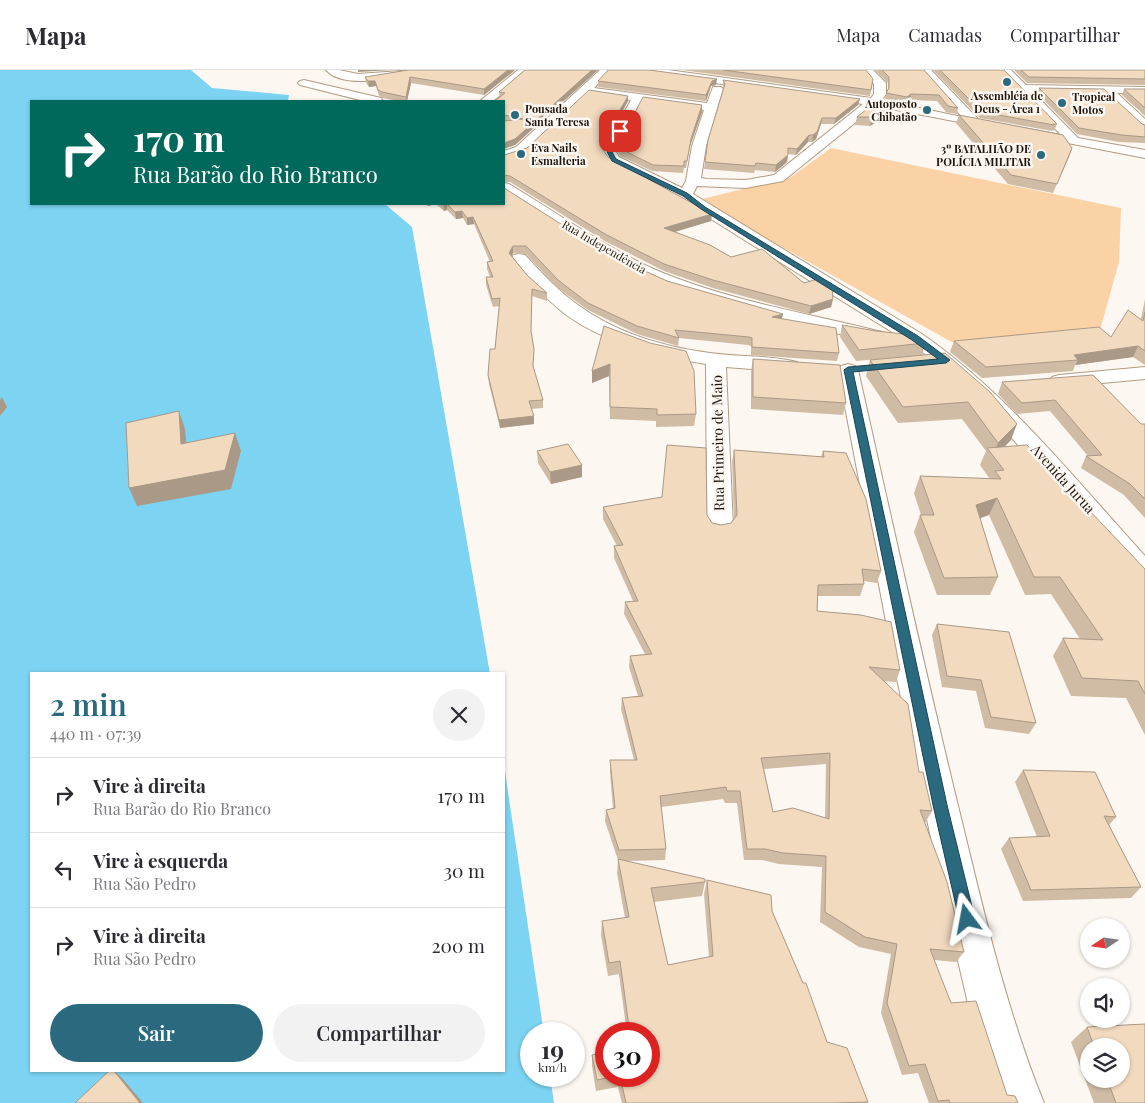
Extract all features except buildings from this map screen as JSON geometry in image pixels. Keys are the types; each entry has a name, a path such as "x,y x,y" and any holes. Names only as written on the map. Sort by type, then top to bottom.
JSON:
{"street":[{"path":"331,70 348,77 368,77 410,70"},
{"path":"487,100 525,70"},
{"path":"505,156 521,150 606,70"},
{"path":"644,70 720,80 761,81 1145,154"},
{"path":"639,96 609,152 614,160 689,188 707,184 746,184 778,178 814,152 873,102 880,94 880,83 867,70"},
{"path":"924,70 975,123"},
{"path":"1005,70 1072,140"},
{"path":"689,188 699,146 720,80"},
{"path":"304,83 373,100"},
{"path":"1022,88 1145,90"},
{"path":"1106,89 1145,126"},
{"path":"586,90 712,107"},
{"name":"Rua Independência","path":"505,188 622,260 657,277 704,293 859,334 893,339 915,338"},
{"name":"Avenida Jurua","path":"689,188 710,212 915,338 946,360 979,388 1060,476 1145,573"},
{"path":"519,259 551,292 580,316 629,340 670,353 716,360 840,368 981,976 1011,1076 1022,1103"},
{"name":"Rua Primeiro de Maio","path":"716,360 720,527"},
{"path":"916,363 946,360"},
{"path":"1038,382 1145,374"},
{"path":"979,388 1008,385"}],"shaded area":[{"path":"831,148 1121,208 1119,262 1100,330 966,350 698,200 791,177"}],"water":[{"path":"0,70 191,70 212,88 289,95 288,100 30,100 30,205 386,205 412,227 490,672 30,672 30,1072 505,1072 505,772 542,1022 520,1022 520,1087 552,1087 554,1103 0,1103"}],"place":[{"name":"Assembléia de Deus - Área 1","path":"1007,82"},
{"name":"Tropical Motos","path":"1062,103"},
{"name":"Autoposto Chibatão","path":"927,110"},
{"name":"Pousada Santa Teresa","path":"515,115"},
{"name":"Eva Nails Esmalteria","path":"521,154"},
{"name":"3º BATALHÃO DE POLÍCIA MILITAR","path":"1041,155"}],"route":[{"path":"620,131 609,152 614,160 685,195 703,208 915,338 946,360 848,370 940,805 967,919"}]}
